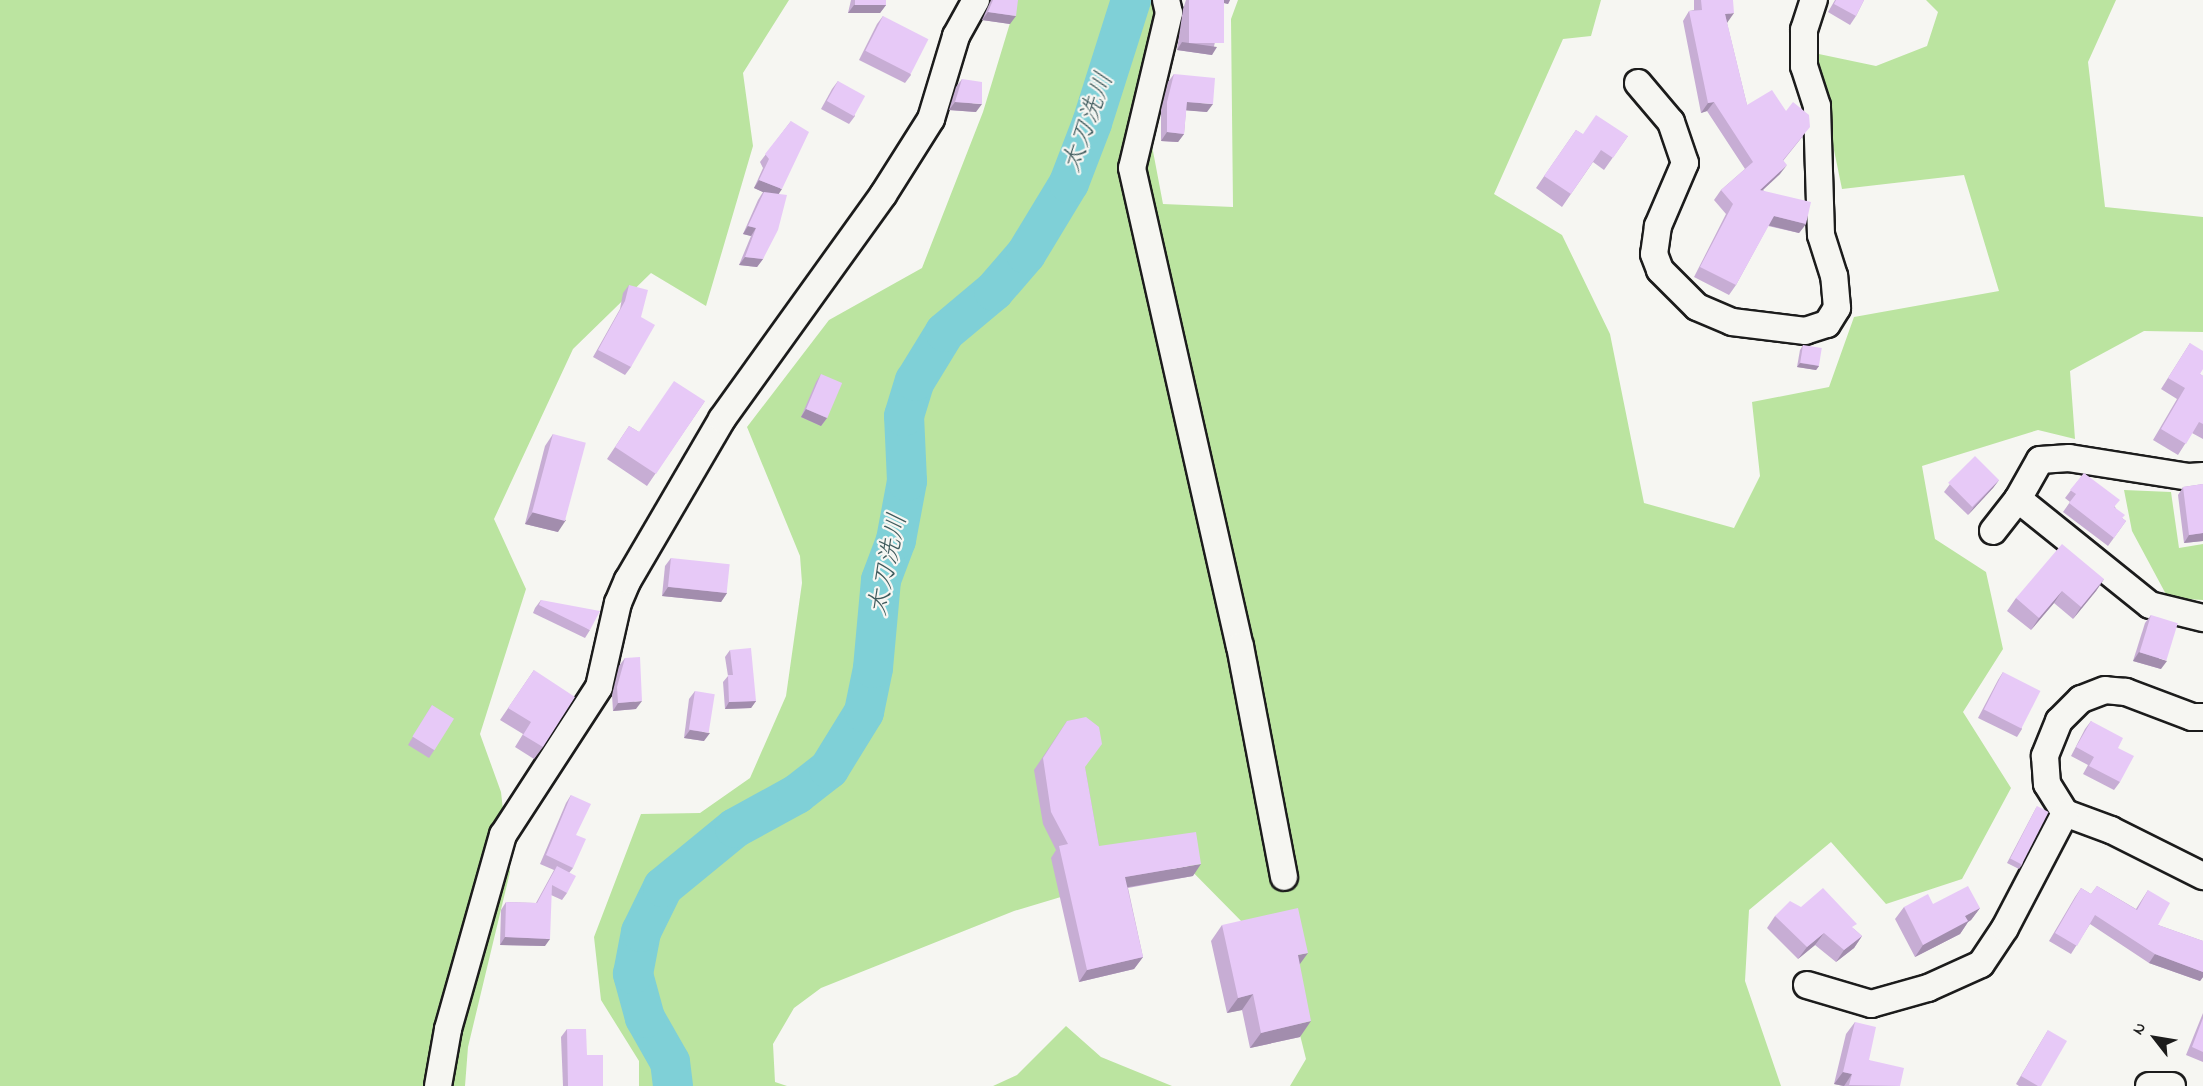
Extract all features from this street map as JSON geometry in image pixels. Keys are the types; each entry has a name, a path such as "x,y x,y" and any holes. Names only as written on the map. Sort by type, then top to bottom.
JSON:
{"street":[{"path":"438,1086 448,1029 503,835 599,687 618,603 628,580 722,419 883,195 931,119 956,36 976,0"},
{"path":"1166,0 1169,13 1132,168 1240,646 1284,877"},
{"path":"1638,83 1671,122 1685,164 1658,226 1654,254 1660,270 1697,307 1732,322 1805,331 1827,324 1837,308 1834,276 1821,235 1817,106 1804,66 1804,30 1814,0"},
{"path":"1993,531 2018,499 2040,460 2069,458 2189,477 2203,476"},
{"path":"2018,499 2150,605 2203,618"},
{"path":"2203,717 2192,717 2126,692 2105,690 2081,699 2059,721 2045,756 2047,784 2065,813 2111,831 2203,876"},
{"path":"1807,985 1871,1004 1929,988 1981,964 2005,928 2065,813"},
{"path":"2149,1086 2172,1086"}],"green space":[{"path":"0,0 789,0 743,73 753,146 706,306 651,273 573,349 494,519 526,589 480,734 501,792 510,872 468,1047 465,1086 0,1086"},
{"path":"1017,0 1165,0 1149,130 1163,204 1233,207 1231,19 1238,0 1601,0 1591,36 1563,39 1494,194 1562,235 1610,334 1644,503 1734,528 1760,476 1752,402 1829,387 1854,317 1999,291 1964,175 1842,189 1814,53 1876,66 1927,46 1938,12 1926,0 2116,0 2088,62 2105,207 2203,217 2203,332 2144,331 2070,371 2075,439 2038,430 1922,466 1935,539 1986,572 2003,649 1963,712 2011,788 1962,879 1886,904 1831,842 1749,910 1745,981 1781,1086 1290,1086 1306,1059 1292,1003 1249,929 1173,852 1084,890 1014,911 821,988 794,1008 773,1044 775,1082 787,1086 639,1086 639,1061 601,1000 594,937 641,814 700,813 750,778 786,696 802,583 800,556 747,427 829,320 922,268 983,112"},
{"path":"2124,490 2171,492 2179,548 2203,544 2203,600 2168,598 2132,531"},
{"path":"1066,1026 1101,1057 1172,1086 993,1086 1017,1075"}],"building":[{"path":"855,0 886,0 886,5 855,5"},
{"path":"993,0 1018,0 1016,16 988,12"},
{"path":"1189,0 1224,0 1224,43 1189,43"},
{"path":"1701,0 1733,0 1734,13 1725,14 1747,105 1772,90 1786,111 1793,102 1809,115 1810,127 1783,160 1787,165 1760,190 1811,202 1806,224 1774,216 1736,285 1700,267 1733,204 1721,190 1753,162 1714,102 1708,103 1689,11 1702,10"},
{"path":"1836,0 1864,0 1856,16 1834,4"},
{"path":"883,16 928,39 911,74 865,51"},
{"path":"1174,74 1215,78 1213,104 1187,102 1184,134 1167,132 1167,102"},
{"path":"962,79 982,82 982,104 955,102"},
{"path":"838,81 865,96 854,116 827,101"},
{"path":"1596,115 1628,136 1613,158 1601,150 1571,194 1544,176 1576,130 1583,134"},
{"path":"791,121 809,132 782,189 759,180 769,159 765,154"},
{"path":"764,192 787,195 778,230 763,259 745,257 756,228 748,226"},
{"path":"629,285 648,290 641,317 655,325 631,367 598,350 625,301"},
{"path":"2190,343 2203,351 2203,369 2200,374 2203,376 2203,424 2199,422 2186,444 2161,429 2185,388 2168,378"},
{"path":"1803,345 1822,348 1819,366 1800,363"},
{"path":"821,374 842,383 827,418 806,409"},
{"path":"674,381 705,401 656,474 615,447 629,426 639,432"},
{"path":"553,434 586,443 565,521 532,512"},
{"path":"1975,456 1999,480 1972,507 1948,483"},
{"path":"2084,473 2120,500 2114,507 2125,515 2122,518 2126,521 2114,538 2069,503 2076,494 2070,490"},
{"path":"2203,484 2203,533 2189,535 2183,487"},
{"path":"2062,544 2104,579 2081,607 2062,591 2039,618 2016,598"},
{"path":"671,558 730,564 727,593 668,587"},
{"path":"541,600 600,611 590,630 539,605"},
{"path":"2151,615 2178,623 2166,660 2140,652"},
{"path":"751,648 756,701 729,702 728,675 733,675 730,650"},
{"path":"640,657 642,701 618,703 617,687 625,658"},
{"path":"534,670 575,697 543,747 523,735 531,722 508,708"},
{"path":"2003,672 2040,691 2021,728 1984,709"},
{"path":"695,691 715,694 709,733 689,730"},
{"path":"432,705 454,719 434,750 412,736"},
{"path":"1086,717 1099,727 1102,744 1085,767 1099,846 1196,832 1201,864 1125,877 1143,957 1087,970 1059,846 1068,844 1051,812 1043,758 1067,721"},
{"path":"2091,721 2123,738 2118,748 2134,756 2120,782 2089,766 2094,757 2076,747"},
{"path":"571,795 591,804 576,835 586,839 573,868 546,855"},
{"path":"2037,806 2049,812 2022,864 2010,859"},
{"path":"557,866 576,876 567,893 552,885 550,939 505,937 506,902 537,903"},
{"path":"1968,886 1980,908 1965,916 1968,921 1923,945 1904,907 1928,894 1933,904"},
{"path":"2097,886 2137,910 2148,890 2170,903 2158,925 2203,941 2203,972 2155,954 2095,915 2077,946 2055,933 2081,888 2091,894"},
{"path":"1823,888 1857,924 1852,927 1862,936 1844,950 1824,933 1807,947 1775,916 1790,901 1801,907"},
{"path":"1298,908 1308,953 1298,955 1311,1021 1261,1033 1253,994 1238,998 1222,925"},
{"path":"2203,1018 2203,1052 2192,1047"},
{"path":"1855,1022 1876,1027 1869,1060 1904,1068 1900,1086 1849,1085 1852,1074 1843,1072"},
{"path":"567,1029 586,1029 587,1055 603,1055 603,1086 568,1086"},
{"path":"2048,1030 2067,1041 2041,1086 2038,1086 2021,1076"}],"waterway":[{"name":"太刀洗川","path":"673,1086 670,1062 645,1018 633,974 641,932 663,887 735,828 797,794 829,769 864,712 873,668 881,580 896,540 907,481 904,416 915,381 945,332 994,291 1026,254 1069,183 1092,123 1131,0"}]}
